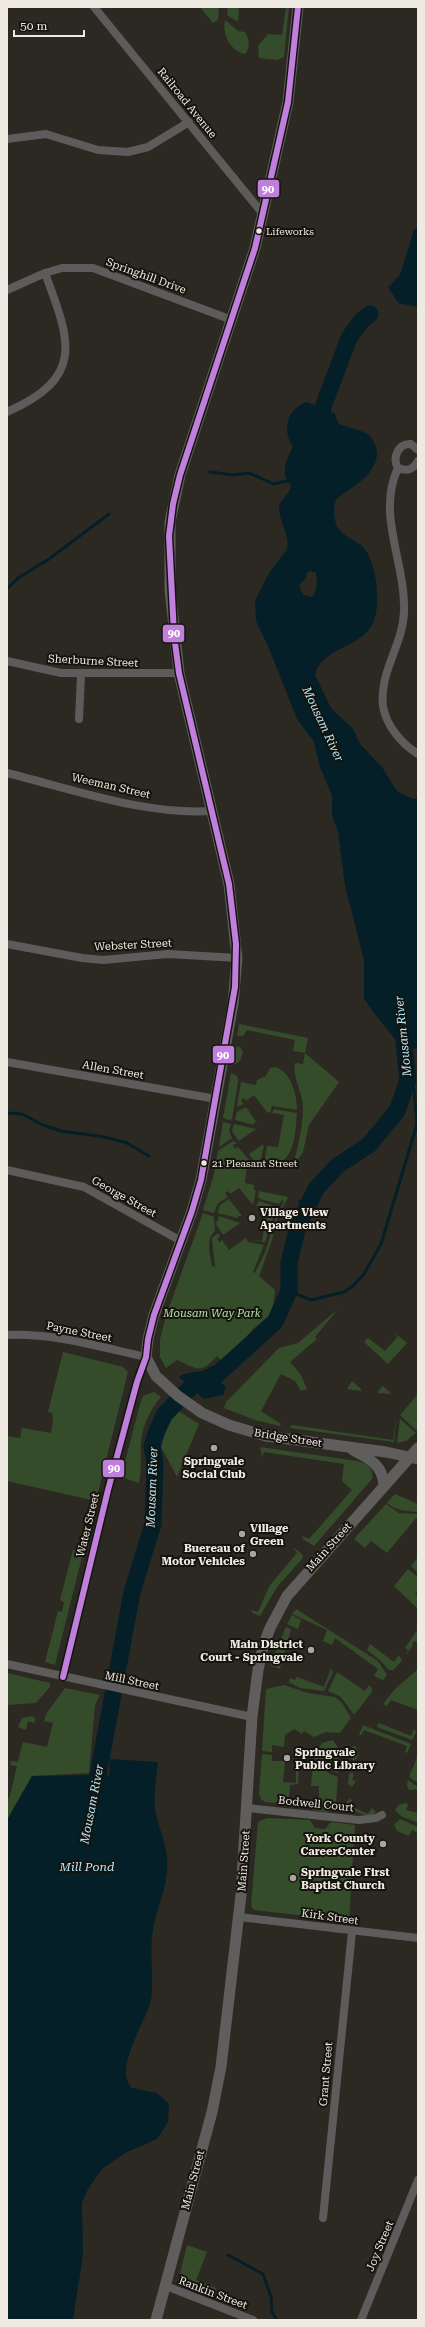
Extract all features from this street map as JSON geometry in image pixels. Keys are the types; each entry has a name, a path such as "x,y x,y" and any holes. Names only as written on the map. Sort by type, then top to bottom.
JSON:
{"main road":[{"path":"146,1357 148,1339 154,1315 182,1241 201,1180 233,1004 237,958 229,884 179,673 170,587 169,536 173,504 189,446 255,248 280,143 288,102 298,7"},
{"name":"Bridge Street","path":"146,1357 150,1368 164,1383 202,1412 229,1425 257,1434 414,1458"},
{"path":"347,1447 372,1460 383,1475 384,1486"},
{"name":"Main Street","path":"156,2320 218,2082 239,1917 248,1808 252,1717 262,1647 279,1608 296,1584 384,1486 414,1458 418,1448"}],"street":[{"name":"Railroad Avenue","path":"94,7 263,214"},
{"path":"7,139 46,134 98,150 128,152 148,147 189,122"},
{"name":"Springhill Drive","path":"7,290 45,273 73,266 93,268 232,320"},
{"path":"7,412 36,397 48,388 58,376 67,354 66,334 45,273"},
{"path":"418,450 411,444 404,444 400,448 395,458 398,468 392,482 390,498 392,532 403,591 404,612 402,625 386,669 383,706 391,728 409,748 418,754"},
{"path":"398,468 403,470 411,469 418,461"},
{"name":"Sherburne Street","path":"7,661 47,670 81,674 179,673"},
{"path":"79,719 81,674"},
{"name":"Weeman Street","path":"7,773 139,805 177,811 211,811"},
{"name":"Webster Street","path":"7,944 82,958 103,960 168,954 237,958"},
{"name":"Allen Street","path":"7,1062 216,1099"},
{"name":"George Street","path":"7,1170 84,1187 182,1241"},
{"name":"Payne Street","path":"7,1335 29,1335 66,1339 146,1357"},
{"name":"Water Street","path":"63,1677 108,1490 137,1382 146,1357"},
{"name":"Mill Street","path":"7,1664 105,1687 252,1717"},
{"name":"Bodwell Court","path":"248,1808 359,1820 376,1818 382,1814"},
{"name":"Kirk Street","path":"239,1917 352,1932 418,1938"},
{"name":"Grant Street","path":"322,2218 352,1932"},
{"name":"Joy Street","path":"361,2320 418,2180"},
{"name":"Rankin Street","path":"166,2286 253,2320"}],"green space":[{"path":"200,7 219,7 218,20 213,23"},
{"path":"228,7 239,7 238,22 227,15"},
{"path":"286,7 289,7 284,57 277,60 259,58 258,46 268,34 282,35"},
{"path":"225,20 238,31 245,32 249,43 245,54 231,46 228,41 224,25"},
{"path":"239,1024 308,1038 305,1053 293,1051 295,1040 247,1030 243,1036 237,1036"},
{"path":"236,1046 240,1047 243,1052 240,1061 236,1064 232,1064"},
{"path":"305,1053 339,1082 309,1125 303,1152 293,1167 303,1115 303,1102 294,1069 295,1063 303,1064"},
{"path":"275,1067 281,1069 289,1078 296,1098 297,1110 272,1106 270,1113 267,1112 254,1095 246,1101 244,1098 241,1100 244,1104 237,1107 241,1082 256,1085 257,1080 266,1076 270,1068"},
{"path":"231,1073 237,1076 238,1082 232,1119 229,1120 223,1118"},
{"path":"246,1107 257,1123 254,1122 254,1125 235,1120 237,1112"},
{"path":"274,1109 297,1113 294,1140 288,1155 282,1161 275,1164 265,1165 264,1163 267,1146 278,1147 284,1115 272,1113"},
{"path":"223,1122 231,1124 229,1130 232,1138 219,1147"},
{"path":"234,1124 256,1129 239,1141 232,1131"},
{"path":"233,1141 237,1143 233,1145 235,1149 238,1147 253,1164 247,1164 245,1183 254,1185 254,1190 256,1190 253,1205 239,1188 230,1194 228,1191 225,1193 228,1197 218,1203 214,1213 203,1210 213,1178 218,1151"},
{"path":"264,1145 261,1159 255,1162 249,1154"},
{"name":"Mousam Way Park","path":"259,1191 288,1197 275,1224 272,1240 259,1276 275,1290 272,1313 253,1329 225,1364 217,1356 207,1366 202,1368 194,1368 177,1360 166,1368 160,1357 160,1339 166,1316 203,1213 214,1217 215,1231 210,1238 209,1243 212,1266 215,1267 212,1238 218,1233 220,1236 217,1239 220,1242 222,1240 229,1250 246,1238 248,1242 264,1245 253,1272 255,1273 266,1250 275,1220 284,1201 282,1200 279,1204 260,1199 258,1197"},
{"path":"229,1199 242,1216 238,1216 238,1218 218,1213 220,1205"},
{"path":"259,1201 277,1207 265,1242 250,1240 262,1241 268,1208 256,1206"},
{"path":"219,1216 240,1223 223,1235 216,1224"},
{"path":"338,1309 315,1337 317,1339 290,1362 301,1375 307,1389 301,1391 295,1381 281,1374 261,1411 281,1424 280,1426 255,1420 224,1408 226,1402 279,1348 298,1343"},
{"path":"396,1334 407,1343 388,1364 364,1342 368,1338 385,1351 397,1337"},
{"path":"63,1352 123,1367 128,1372 96,1501 7,1481 7,1436 20,1438 22,1428 51,1433 53,1419 52,1413 48,1412"},
{"path":"352,1381 361,1389 361,1391 347,1389"},
{"path":"383,1386 392,1394 378,1393"},
{"path":"154,1392 161,1397 151,1412 143,1430 139,1483 121,1477 143,1396"},
{"path":"418,1394 418,1431 417,1431 400,1415"},
{"path":"177,1410 199,1424 177,1477 160,1445 164,1433"},
{"path":"396,1417 394,1442 290,1428 292,1425 393,1440"},
{"path":"400,1419 416,1433 406,1441 397,1443"},
{"path":"260,1447 364,1463 371,1469 372,1479 314,1546 303,1539 302,1536 309,1539 352,1490 342,1481 344,1464 264,1452 262,1457"},
{"path":"395,1494 418,1504 418,1512 398,1509 387,1503"},
{"path":"386,1504 399,1513 418,1514 418,1519 416,1518 387,1553 371,1541 365,1548 354,1539"},
{"path":"293,1547 302,1554 303,1558 277,1587 260,1616 252,1613 251,1610 258,1612 270,1585 297,1553"},
{"path":"73,1550 83,1553 55,1665 45,1662 58,1611 62,1612 64,1602 60,1600"},
{"path":"418,1557 418,1573 411,1566"},
{"path":"408,1569 418,1577 418,1591 415,1594 418,1597 418,1609 394,1586"},
{"path":"296,1609 378,1661 387,1675 383,1680 374,1676 378,1669 335,1638 332,1645 323,1641 327,1630 292,1614"},
{"path":"292,1615 301,1620 298,1629 287,1624"},
{"path":"286,1627 291,1629 280,1669 270,1665"},
{"path":"418,1629 418,1641 413,1642 412,1647 405,1655 408,1650 405,1648"},
{"path":"370,1644 394,1662 399,1655 402,1661 393,1670 389,1670 381,1661 367,1650"},
{"path":"331,1669 333,1672 324,1691 300,1688 289,1682 290,1678 295,1680 297,1677 324,1687"},
{"path":"418,1669 418,1710 391,1700 387,1706 383,1704 395,1689"},
{"path":"337,1672 365,1691 369,1685 372,1688 372,1692 354,1715 341,1697 328,1691"},
{"path":"7,1673 50,1683 50,1687 36,1703 7,1705"},
{"path":"284,1685 308,1693 335,1697 342,1703 351,1718 340,1733 326,1732 314,1737 304,1731 302,1734 294,1729 285,1735 284,1747 272,1745 272,1752 262,1751 266,1689"},
{"path":"65,1688 100,1695 95,1705 89,1773 32,1776 7,1820 7,1798 9,1799 17,1766 10,1765 11,1761 18,1762 23,1742 47,1747 53,1723 44,1721 46,1714"},
{"path":"32,1716 35,1718 35,1723 28,1721 26,1730 18,1727 22,1718"},
{"path":"379,1723 411,1736 414,1729 416,1732 412,1740 377,1727"},
{"path":"363,1725 411,1744 407,1753 405,1752 407,1746 364,1730 361,1735 359,1735"},
{"path":"333,1740 339,1749 338,1773 326,1768 313,1757 322,1743"},
{"path":"355,1746 357,1749 355,1754 359,1755 354,1761 351,1758 352,1747"},
{"path":"262,1754 272,1755 272,1761 285,1761 283,1782 296,1783 296,1769 299,1769 298,1784 290,1785 289,1800 296,1801 298,1806 265,1802 261,1799 259,1793"},
{"path":"418,1755 418,1783 409,1777"},
{"path":"313,1761 330,1774 338,1777 336,1802 328,1812 313,1810 310,1806 312,1801 319,1801 319,1786 311,1786"},
{"path":"352,1772 354,1775 352,1780 356,1781 352,1787 348,1784 349,1774"},
{"path":"408,1780 418,1787 418,1789 409,1790 407,1785"},
{"path":"350,1798 352,1801 350,1806 368,1814 372,1808 376,1812 368,1815 360,1814 346,1803"},
{"path":"406,1803 408,1805 406,1810 418,1813 418,1823 401,1816 395,1810 399,1805"},
{"path":"267,1818 310,1820 315,1828 325,1829 331,1822 355,1825 349,1921 254,1910 251,1906 258,1822"},
{"path":"400,1819 418,1827 417,1833 412,1830 409,1836 397,1831 394,1825"},
{"path":"187,2245 207,2252 196,2280 216,2288 215,2293 223,2297 221,2301 185,2287 178,2282"}],"water":[{"path":"418,227 418,307 398,303 388,287 400,275 414,230"},
{"path":"307,402 335,414 338,423 362,431 369,435 374,442 377,454 374,466 370,472 361,481 337,499 334,505 335,521 338,528 341,532 363,547 372,563 375,574 377,596 375,617 372,625 366,633 324,660 318,666 315,675 331,708 353,729 360,744 382,767 397,791 413,799 418,798 418,1048 411,1049 395,1039 373,1012 364,998 364,960 345,886 338,832 332,815 332,796 320,767 314,742 297,719 268,646 256,621 255,601 269,573 287,549 288,544 279,506 289,492 291,485 285,476 285,466 293,446 287,434 288,420 295,409","holes":["311,571 316,573 317,586 314,594 312,597 303,595 299,585 306,578 307,572"]},
{"path":"213,1366 226,1377 221,1383 226,1387 223,1395 204,1399 179,1377 187,1373 209,1369"},
{"name":"Mill Pond","path":"110,1759 158,1762 155,1808 167,1858 166,1878 152,1936 151,2000 128,2057 126,2069 127,2080 132,2088 157,2093 169,2104 168,2122 157,2139 125,2153 102,2169 88,2189 82,2203 83,2255 73,2320 7,2320 7,1820 32,1776 91,1775 92,1763 108,1764 107,1776 109,1776"}],"waterway":[{"name":"Mousam River","path":"319,431 323,407 349,338 361,321 370,314"},
{"path":"210,472 233,475 249,473 274,484 287,481"},
{"path":"7,589 18,578 49,559 109,514"},
{"name":"Mousam River","path":"96,1786 132,1592 153,1524 155,1463 152,1447 156,1433 164,1415 193,1385 220,1372 275,1322 289,1291 289,1263 298,1226 316,1189 337,1166 369,1145 397,1111 408,1080 402,1022"},
{"path":"289,1291 311,1300 344,1292 353,1286 364,1274 381,1244 417,1124 414,1089 408,1080"},
{"path":"7,1113 22,1114 43,1125 61,1131 105,1137 127,1143 149,1156"},
{"path":"300,1201 310,1202"},
{"path":"228,2255 263,2274 271,2297 272,2312 276,2319"}],"transit line":[{"name":"90","path":"63,1677 108,1490 137,1382 146,1357 148,1339 154,1315 192,1211 201,1180 235,987 236,944 229,884 179,673 174,635 169,536 173,504 180,475 255,248 288,102 298,7"}],"place":[{"name":"Lifeworks","path":"259,231"},
{"name":"21 Pleasant Street","path":"204,1163"},
{"name":"Village View Apartments","path":"252,1218"},
{"name":"Springvale Social Club","path":"214,1448"},
{"name":"Village Green","path":"242,1534"},
{"name":"Buereau of Motor Vehicles","path":"253,1554"},
{"name":"Main District Court - Springvale","path":"311,1650"},
{"name":"Springvale Public Library","path":"287,1758"},
{"name":"York County CareerCenter","path":"383,1844"},
{"name":"Springvale First Baptist Church","path":"293,1878"}]}
